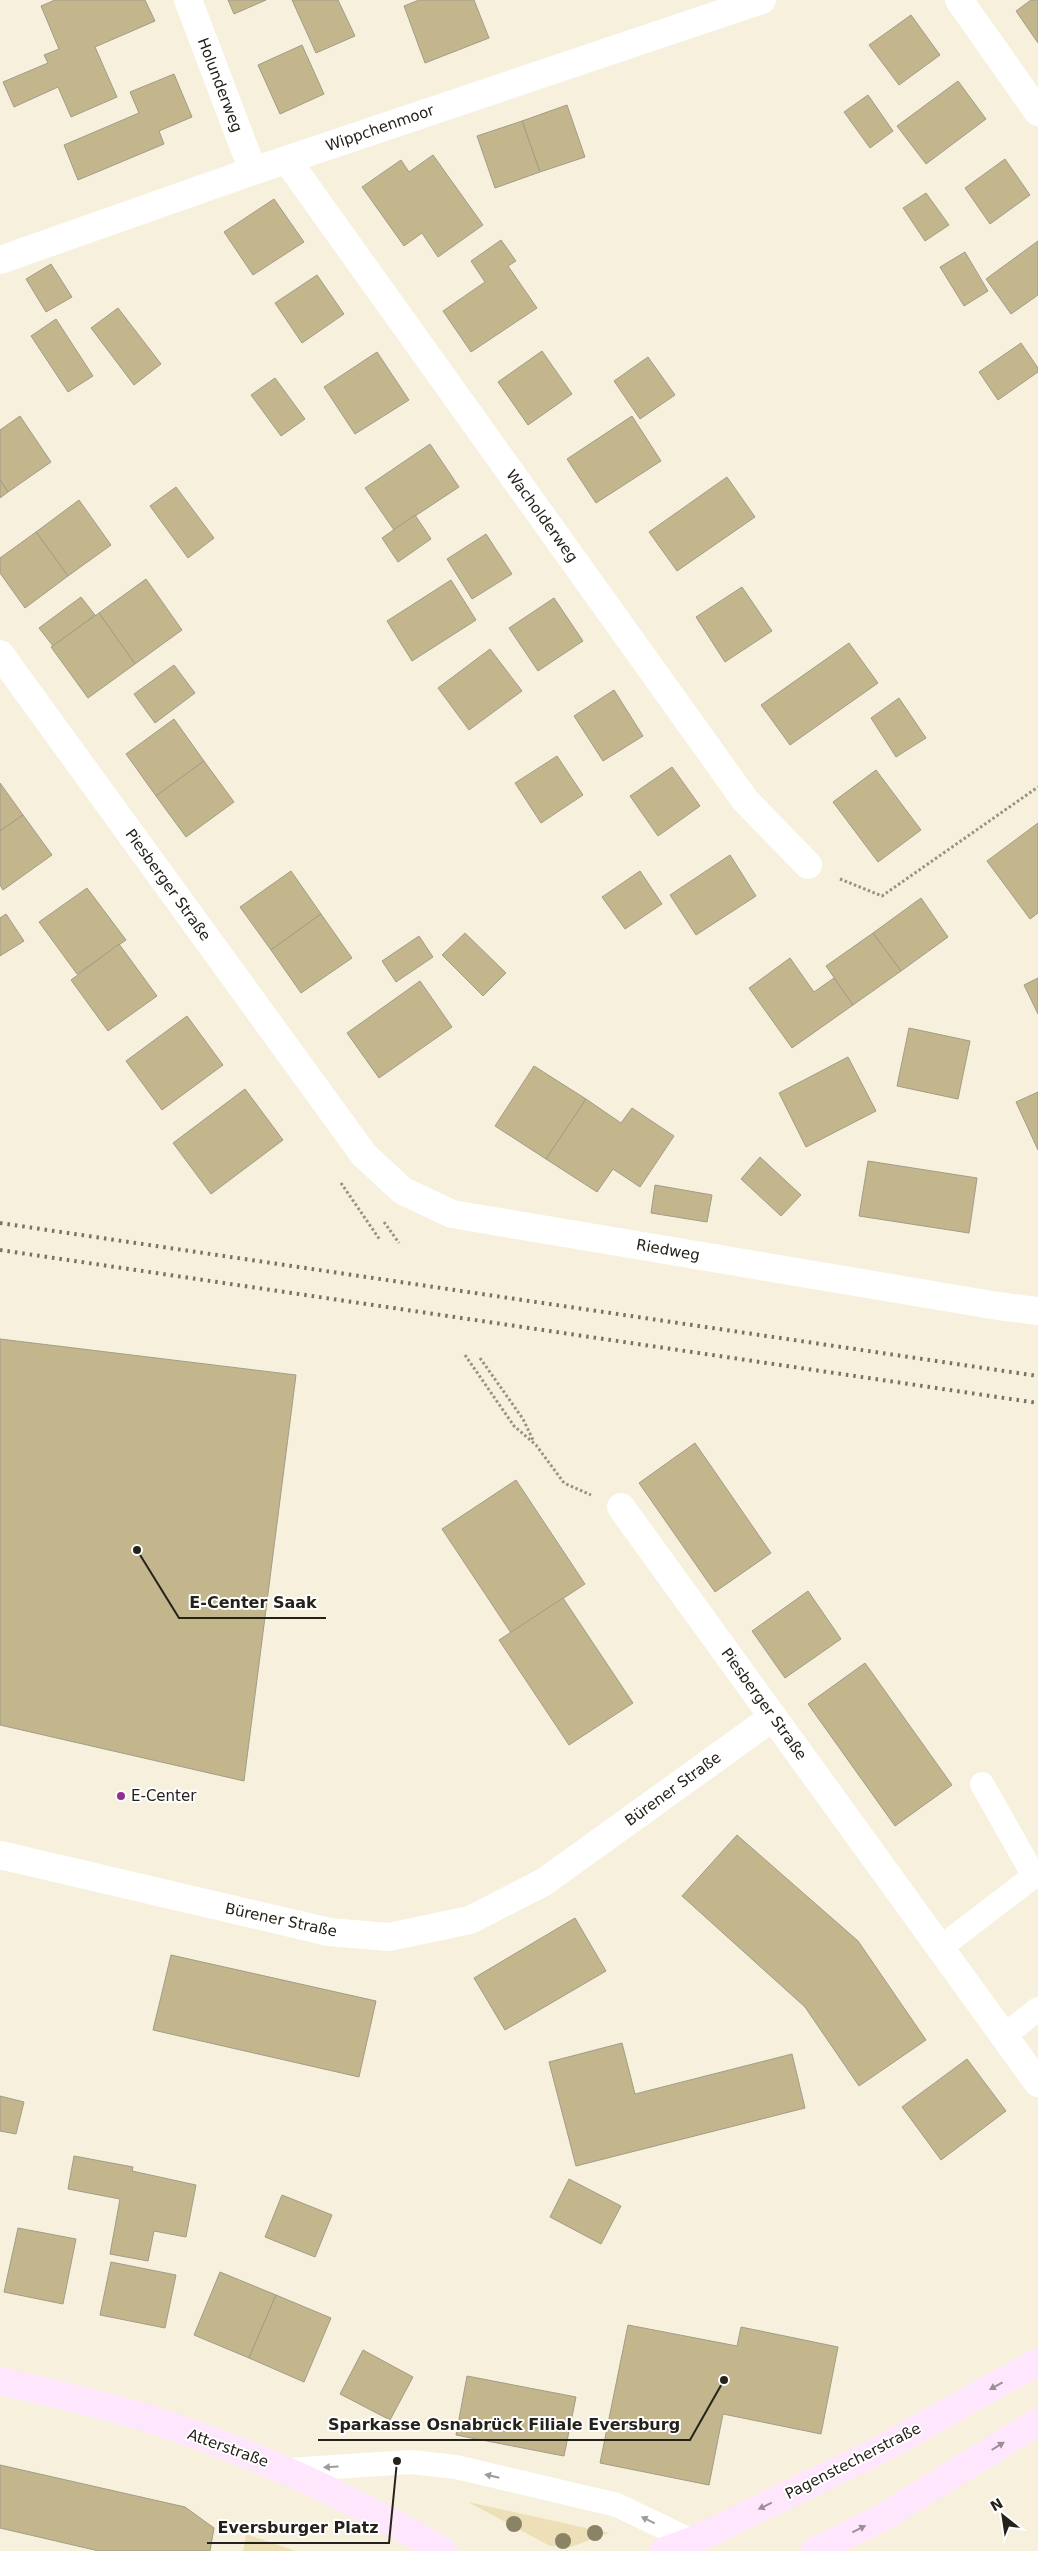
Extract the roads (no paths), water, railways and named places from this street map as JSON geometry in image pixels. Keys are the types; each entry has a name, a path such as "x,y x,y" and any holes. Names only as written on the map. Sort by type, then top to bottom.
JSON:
{"main road":[{"name":"Pagenstecherstraße","path":"664,2551 692,2541 874,2453 1038,2362"},
{"name":"Atterstraße","path":"0,2381 150,2419 287,2470 397,2524 443,2551"},
{"path":"815,2551 883,2517 1038,2422"}],"street":[{"name":"Holunderweg","path":"188,0 253,171"},
{"name":"Wippchenmoor","path":"0,260 253,171 762,0"},
{"path":"959,0 1038,112"},
{"name":"Wacholderweg","path":"287,160 745,800 808,865"},
{"name":"Piesberger Straße","path":"0,654 335,1116"},
{"name":"Riedweg","path":"335,1116 364,1155 403,1192 452,1214 998,1306 1038,1311"},
{"name":"Piesberger Straße","path":"621,1507 1038,2083"},
{"name":"Bürener Straße","path":"0,1856 329,1932 389,1937 470,1920 544,1882 773,1717"}],"lane":[{"path":"940,1948 1034,1876 982,1784"},
{"path":"1004,2036 1038,2009"},
{"path":"287,2470 411,2462 456,2467 617,2504 692,2541"}],"railway":[{"path":"0,1223 1038,1376"},
{"path":"0,1250 1038,1403"}],"place":[{"name":"E-Center Saak","path":"137,1550"},
{"name":"E-Center","path":"121,1796"},
{"name":"Sparkasse Osnabrück Filiale Eversburg","path":"724,2380"},
{"name":"Eversburger Platz","path":"397,2461"}]}
